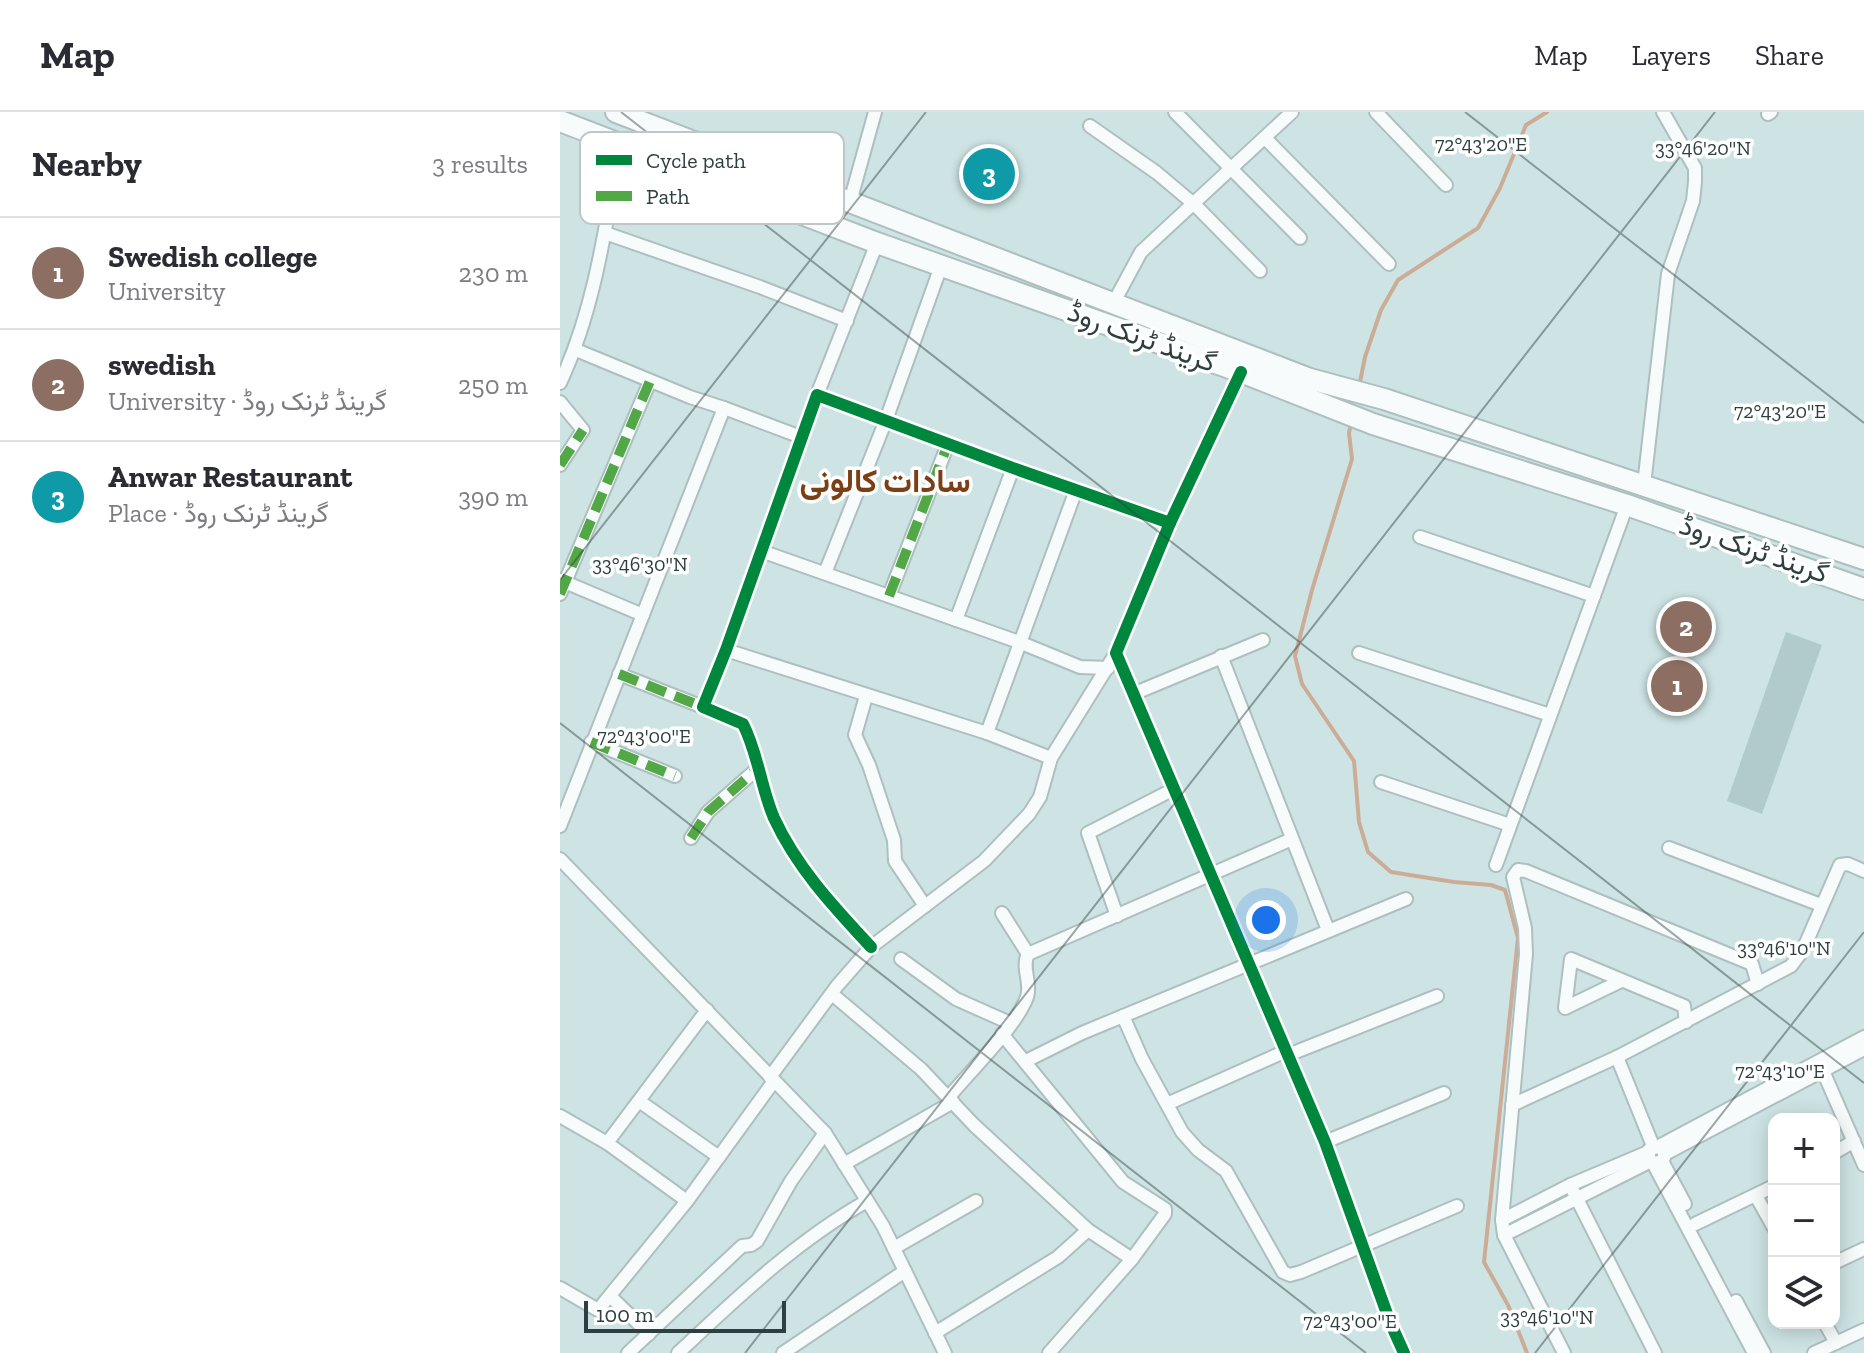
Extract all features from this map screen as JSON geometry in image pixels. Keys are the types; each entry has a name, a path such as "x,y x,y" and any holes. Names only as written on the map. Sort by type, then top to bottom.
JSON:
{"highway":[{"name":"گرینڈ ٹرنک روڈ","path":"616,112 668,132"},
{"name":"گرینڈ ٹرنک روڈ","path":"560,121 589,132"},
{"name":"گرینڈ ٹرنک روڈ","path":"844,200 1114,302 1308,388 1373,424 1627,505 1864,589"},
{"name":"گرینڈ ٹرنک روڈ","path":"828,224 1241,372 1308,388 1384,399 1864,559"},
{"path":"1829,575 1838,549"}],"street":[{"path":"850,202 875,112"},
{"path":"1175,112 1300,238"},
{"path":"1114,302 1141,252 1292,112"},
{"path":"1376,112 1446,185"},
{"path":"1644,485 1668,274 1693,201 1695,182 1695,168 1663,112"},
{"path":"1090,126 1157,173 1195,205 1260,271"},
{"path":"1265,138 1389,264"},
{"path":"560,383 576,350 607,224"},
{"path":"605,233 847,321"},
{"path":"703,707 801,437 877,243"},
{"path":"825,573 886,420 941,266"},
{"path":"576,350 801,437"},
{"path":"560,1288 598,1310 687,1201 832,994 871,947 984,861 1029,814 1040,797 1051,758 1116,653 1170,523 1241,372"},
{"path":"643,615 561,585 650,381"},
{"path":"817,395 1170,523"},
{"path":"560,402 583,430 560,465"},
{"path":"560,826 724,408"},
{"path":"889,596 948,444"},
{"path":"956,620 1013,468"},
{"path":"987,733 1076,490"},
{"path":"1496,865 1627,505"},
{"path":"1420,537 1594,596"},
{"path":"761,551 1019,642 1080,667 1108,668"},
{"path":"1133,694 1263,640"},
{"path":"726,650 987,733 1051,758"},
{"path":"1116,653 1325,1142 1404,1353"},
{"path":"1359,653 1550,715"},
{"path":"1221,656 1328,930"},
{"path":"619,674 743,724 773,816 791,850 816,887 871,947"},
{"path":"866,696 855,735 869,765 894,840 895,861 925,906"},
{"path":"591,742 675,776"},
{"path":"691,838 708,812 757,769"},
{"path":"1381,782 1510,825"},
{"path":"1117,916 1088,833 1174,789"},
{"path":"844,1164 951,1099 1027,996 1024,964 1028,954 1292,839"},
{"path":"1669,848 1821,905"},
{"path":"560,859 825,1133 894,1248 945,1353"},
{"path":"1512,1105 1617,1057 1791,966 1803,950 1840,865 1848,864 1864,871"},
{"path":"1564,1353 1504,1235 1502,1220 1526,954 1525,928 1513,877 1518,870 1752,964 1758,984"},
{"path":"1026,1061 1123,1016 1406,899"},
{"path":"1002,913 1028,954"},
{"path":"901,959 956,999 1006,1028 1026,1061 1123,1182 1165,1209 1165,1214 1132,1259 1049,1353"},
{"path":"1621,981 1565,1008 1571,959 1684,1006 1686,1022"},
{"path":"832,994 921,1069 974,1125 1088,1230 1132,1259"},
{"path":"1167,1104 1287,1053 1437,996"},
{"path":"607,1143 707,1010"},
{"path":"1123,1016 1182,1132 1198,1150 1226,1171 1283,1272 1290,1275 1457,1206"},
{"path":"1502,1220 1570,1185 1656,1155 1864,1037"},
{"path":"1504,1235 1864,1049"},
{"path":"1617,1057 1656,1155 1754,1353"},
{"path":"1823,1071 1864,1165"},
{"path":"1325,1142 1444,1093"},
{"path":"639,1101 719,1157"},
{"path":"562,1122 607,1143 687,1201"},
{"path":"628,1353 742,1246 757,1241 791,1181 825,1133"},
{"path":"1840,1149 1854,1141"},
{"path":"1656,1155 1764,1353"},
{"path":"1570,1185 1655,1353"},
{"path":"1695,1224 1768,1189"},
{"path":"1756,1196 1768,1217"},
{"path":"678,1353 768,1271 836,1218 867,1201"},
{"path":"894,1248 976,1201"},
{"path":"935,1333 1058,1257 1088,1230"},
{"path":"1840,1260 1864,1249"},
{"path":"788,1349 905,1271"},
{"path":"610,1296 649,1334"},
{"path":"1833,1348 1864,1330"},
{"path":"1814,1353 1864,1338"},
{"path":"788,1349 805,1353"}],"building":[{"path":"982,162 1002,169 993,194 975,180"},
{"path":"1786,632 1822,645 1762,814 1727,801"}],"waterway":[{"path":"1359,387 1365,357 1381,310 1398,280 1478,228 1500,188 1526,125 1547,112"},
{"path":"1351,423 1352,459 1295,656 1302,684 1354,761 1359,822 1368,852 1391,872 1491,885 1505,890 1518,938 1484,1262 1508,1305 1527,1353"}],"marked path":[{"path":"560,594 650,381"},
{"path":"560,465 583,430"},
{"path":"889,596 948,444"},
{"path":"619,674 703,707"},
{"path":"591,742 675,776"},
{"path":"691,838 708,812 757,769"}],"cycle path":[{"path":"1241,372 1170,523 1116,653 1325,1142 1404,1353"},
{"path":"871,947 817,886 783,836 770,807 743,724 703,707 817,395 1170,523"}],"place":[{"name":"Anwar Restaurant","path":"989,174"},
{"name":"swedish","path":"1686,627"},
{"name":"Swedish college","path":"1677,686"}],"district":[{"name":"سادات کالونی","path":"885,481"}]}
